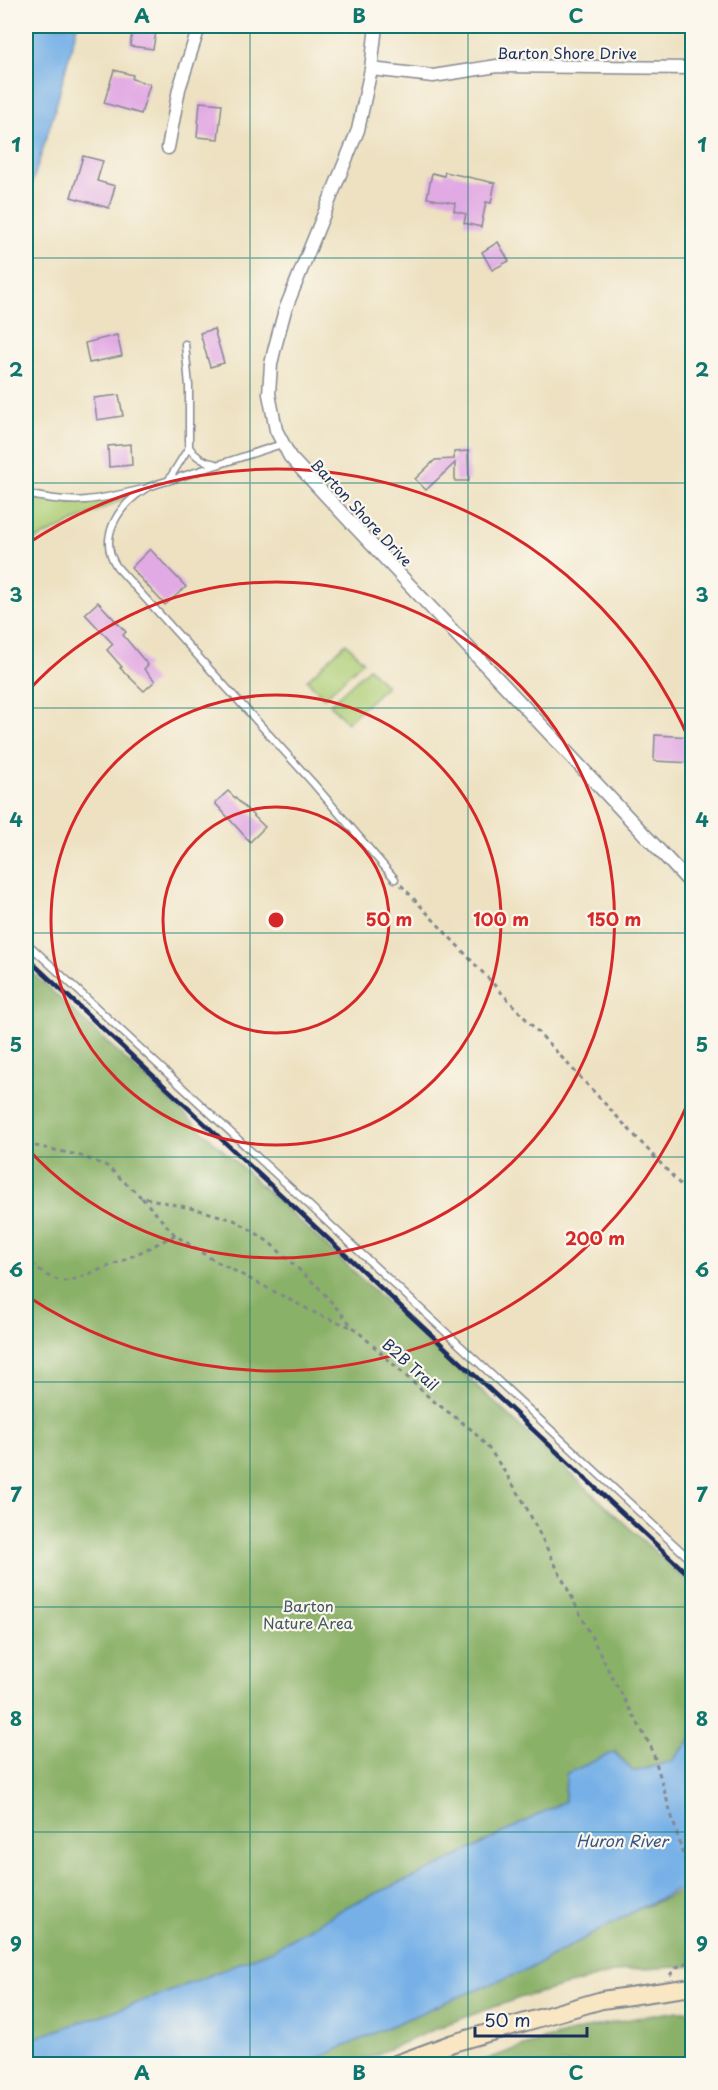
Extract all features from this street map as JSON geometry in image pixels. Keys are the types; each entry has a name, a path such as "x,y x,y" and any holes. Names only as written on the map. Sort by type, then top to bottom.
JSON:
{"street":[{"path":"168,148 179,89 199,27 202,26"},
{"name":"Barton Shore Drive","path":"376,26 362,116 285,310 275,347 271,364 269,394 276,430 290,457 693,885"},
{"name":"Barton Shore Drive","path":"371,69 433,76 497,66 693,68"},
{"path":"396,2064 453,2043 602,2000 693,1987"}],"lane":[{"path":"168,482 189,447 189,386 185,344"},
{"path":"26,494 54,500 83,502 168,482 282,444"},
{"path":"189,447 194,454 209,463 220,464"},
{"path":"146,488 126,505 112,524 108,543 115,564 248,710 395,879"},
{"path":"26,942 693,1561"}],"path":[{"path":"395,879 693,1197"},
{"name":"B2B Trail","path":"26,1144 78,1155 106,1166 141,1197 203,1210 234,1220 253,1231 270,1243 318,1288 352,1327 431,1399 472,1430 491,1451 521,1497 612,1677 652,1749 693,1885"},
{"path":"141,1197 175,1235 230,1268 320,1315 352,1327"},
{"path":"26,1257 34,1267 53,1277 62,1281 72,1280 115,1264 175,1235"}],"green space":[{"path":"26,480 41,497 68,502 146,488 26,544"},
{"path":"346,643 363,661 324,698 307,680"},
{"path":"369,668 386,686 347,723 330,704"},
{"name":"Barton Nature Area","path":"26,967 692,1586 692,1739 672,1761 633,1772 615,1752 566,1774 565,1801 443,1864 348,1906 274,1949 169,1992 26,2041"},
{"path":"692,1887 692,1966 625,1970 519,1998 452,2022 354,2064 304,2064 448,2001 529,1969 632,1912"},
{"path":"679,2011 692,2011 692,2064 476,2064 500,2054 576,2031"}],"water":[{"path":"26,26 77,26 54,113 26,203"},
{"name":"Huron River","path":"692,1739 692,1883 632,1912 529,1969 448,2001 304,2064 26,2064 26,2041 169,1992 274,1949 348,1906 443,1864 565,1801 566,1774 614,1752 634,1772 672,1761"}],"building":[{"path":"133,26 157,26 153,49 130,46"},
{"path":"114,70 133,75 132,79 150,84 141,114 104,103"},
{"path":"200,102 222,104 218,139 197,137"},
{"path":"83,156 103,161 97,181 115,186 109,208 71,197"},
{"path":"445,172 495,183 491,203 486,202 481,227 464,223 466,214 454,211 455,203 427,198 432,173 444,176"},
{"path":"498,242 509,261 492,270 482,252"},
{"path":"214,329 224,363 210,367 200,333"},
{"path":"117,335 122,356 89,363 85,343"},
{"path":"119,395 123,416 97,420 94,398"},
{"path":"131,444 132,465 109,467 108,446"},
{"path":"468,451 469,481 455,481 455,463 426,490 415,479 435,460 454,459 454,452"},
{"path":"150,549 186,587 165,605 131,568"},
{"path":"98,602 126,632 123,635 148,665 144,669 155,681 144,691 120,668 122,667 107,650 113,644 85,614"},
{"path":"655,735 693,737 693,763 654,761"},
{"path":"228,791 265,827 250,842 215,803"}],"railway":[{"path":"26,957 692,1578"}]}
